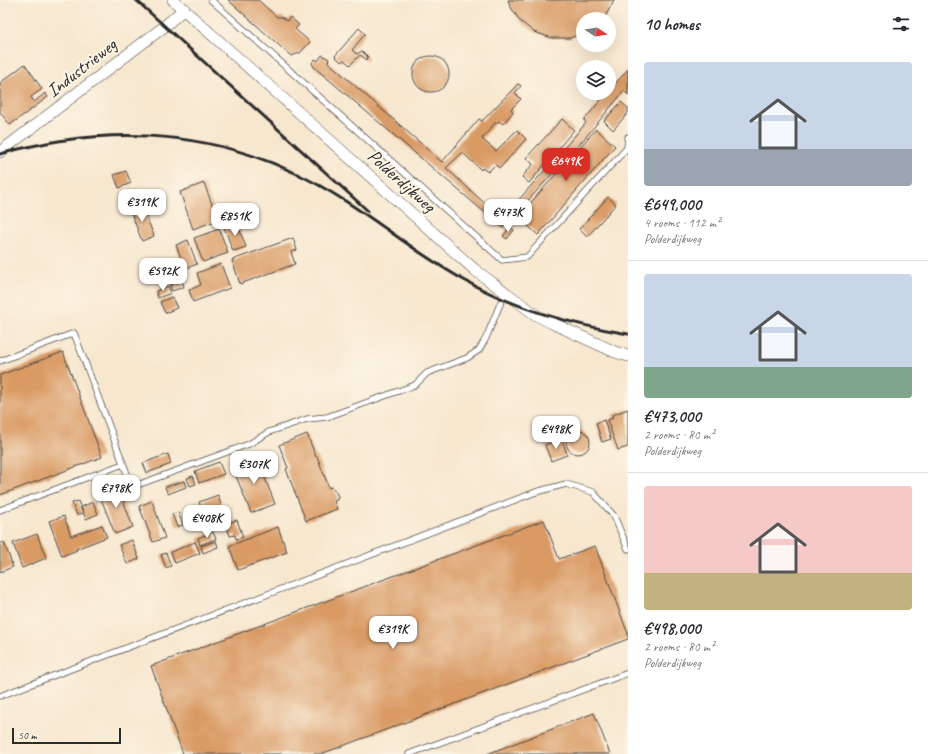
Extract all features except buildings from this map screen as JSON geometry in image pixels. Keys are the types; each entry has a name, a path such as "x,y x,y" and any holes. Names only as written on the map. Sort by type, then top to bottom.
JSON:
{"street":[{"name":"Polderdijkweg","path":"173,0 471,265 505,292 532,312 552,324 615,352 628,356"},
{"name":"Industrieweg","path":"0,152 159,30 184,9"}],"lane":[{"path":"211,0 502,260 527,257 627,148 628,137"},
{"path":"0,360 74,333 132,487 249,444 269,432 307,419 327,417 415,385 427,373 467,358 478,350 486,338 505,292"},
{"path":"0,510 123,464"},
{"path":"0,696 536,492 566,484 593,492 614,516 628,549"},
{"path":"409,754 628,674"}],"railway":[{"path":"136,0 368,211"},
{"path":"0,154 37,145 75,139 112,136 149,136 186,140 223,147 259,158 317,184 464,280 503,299 564,320 628,334"}]}
